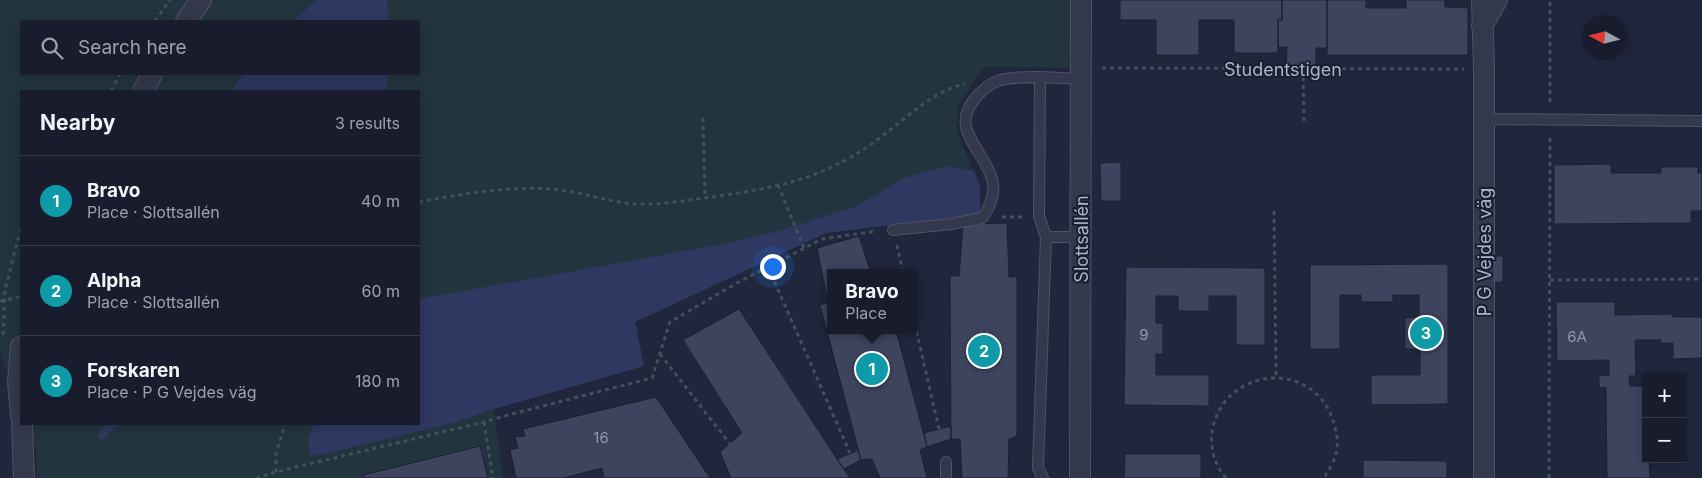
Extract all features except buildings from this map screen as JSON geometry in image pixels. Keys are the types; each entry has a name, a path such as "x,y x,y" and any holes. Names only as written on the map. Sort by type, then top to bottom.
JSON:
{"street":[{"path":"187,20 201,0"},
{"name":"Slottsallén","path":"1080,478 1082,0"},
{"name":"P G Vejdes väg","path":"1482,0 1484,70 1484,478"},
{"path":"1482,26 1497,0"},
{"path":"144,90 151,75"},
{"path":"12,345 20,404"},
{"path":"24,429 24,478"}],"lane":[{"path":"893,230 951,224 982,218 989,209 993,180 986,164 966,131 966,113 971,102 987,86 1003,79 1040,78 1082,73"},
{"path":"1040,78 1039,216 1046,237 1038,468 1043,478"},
{"path":"1483,119 1702,121"},
{"path":"1046,237 1081,237"},
{"path":"946,462 946,478"}],"path":[{"path":"156,20 170,0"},
{"path":"1549,478 1550,0"},
{"path":"1303,69 1304,122"},
{"name":"Studentstigen","path":"1082,73 1303,69 1484,70"},
{"path":"112,90 119,75"},
{"path":"420,202 482,191 522,188 552,189 636,204 670,203 736,194 778,185 834,166 855,155 931,99 958,85 968,84"},
{"path":"703,118 705,198"},
{"path":"778,185 804,248"},
{"path":"1274,211 1276,377"},
{"path":"982,218 1039,216"},
{"path":"256,478 484,422 652,378 670,322 822,239 893,230 902,269"},
{"path":"12,345 5,300 7,277 20,232"},
{"path":"768,267 850,453"},
{"path":"1550,280 1702,279"},
{"path":"0,301 20,297"},
{"path":"917,333 939,429"},
{"path":"660,354 730,444"},
{"path":"1226,478 1219,471 1214,459 1212,438 1214,423 1224,403 1246,384 1258,379 1276,377 1288,378 1302,383 1314,391 1328,408 1336,432 1336,454 1324,478"},
{"path":"484,422 493,478"},
{"path":"276,472 276,454 285,425"}],"shaded area":[{"path":"0,0 1082,0 1082,68 984,67 958,106 957,132 980,187 980,214 826,233 635,322 644,366 494,409 503,478 37,478 36,447 27,425 420,425 420,90 20,90 20,405 0,351"}],"water":[{"path":"317,0 387,0 389,20 294,20"},
{"path":"242,75 388,75 385,90 233,90"},
{"path":"946,166 974,171 980,187 980,214 826,233 635,322 644,366 494,409 456,422 325,454 310,455 308,438 314,425 420,425 420,299 728,243 779,231 857,206 904,178"}],"waterway":[{"path":"102,436 111,425"}],"place":[{"name":"Forskaren","path":"1426,333"},
{"name":"Alpha","path":"984,351"},
{"name":"Bravo","path":"872,369"}]}
